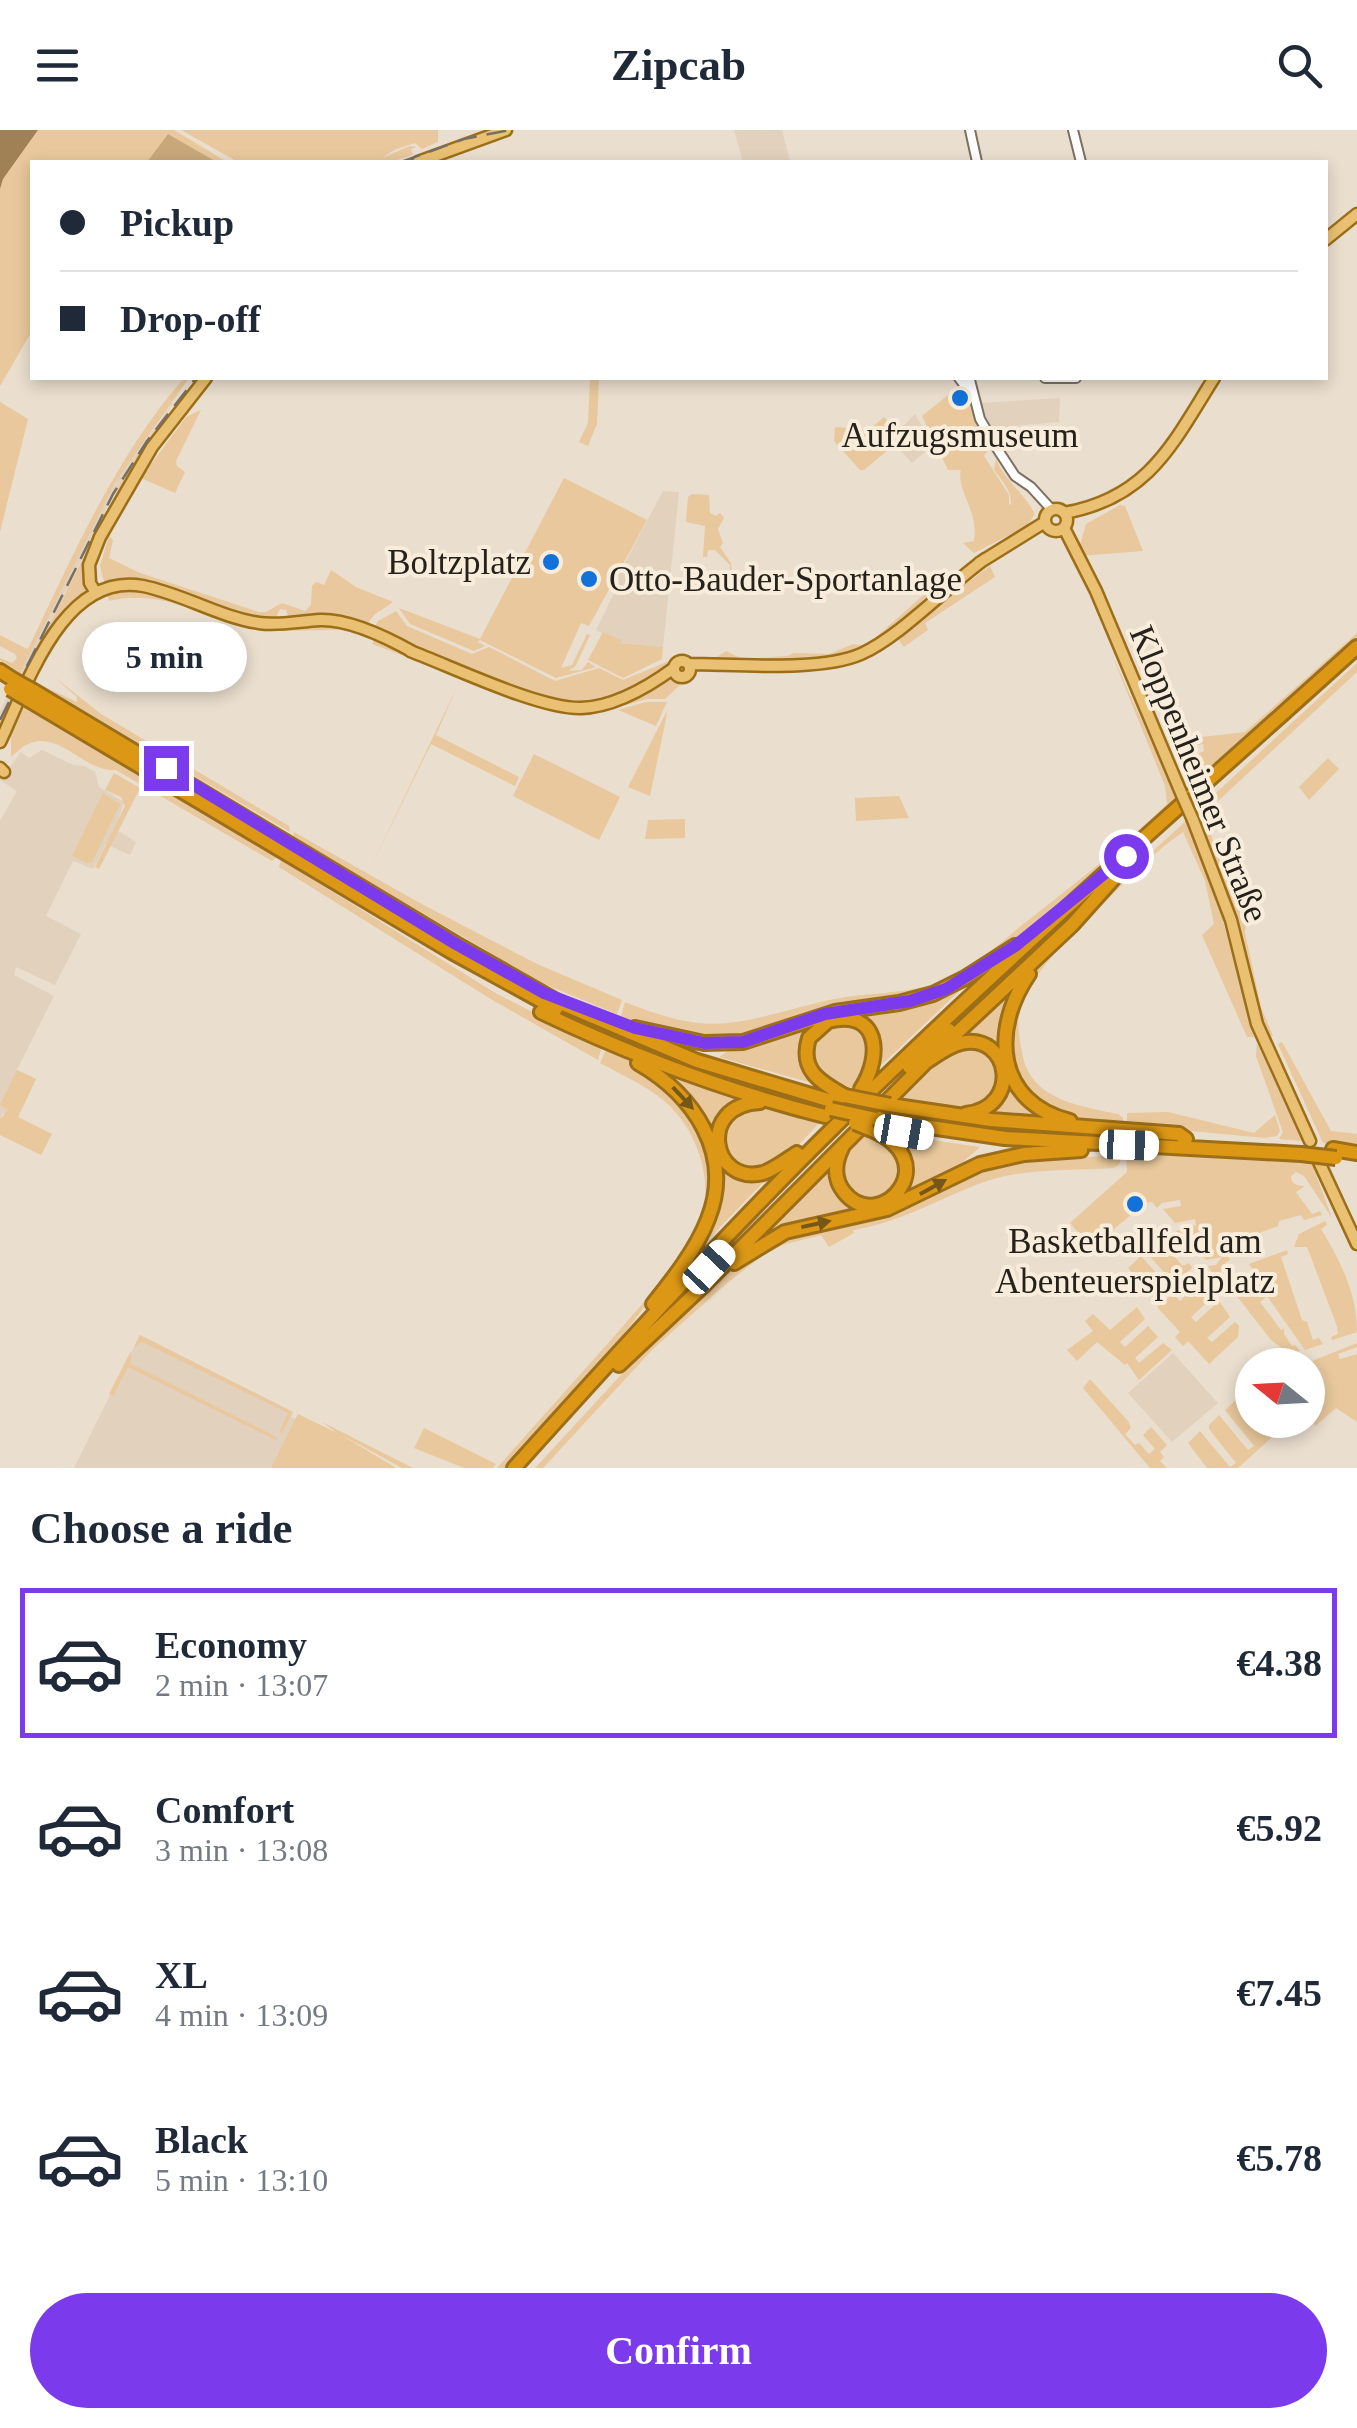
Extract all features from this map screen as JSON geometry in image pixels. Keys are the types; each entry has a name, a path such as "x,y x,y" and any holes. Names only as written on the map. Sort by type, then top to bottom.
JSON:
{"highway":[{"path":"525,1468 612,1366 837,1124 1357,647"},
{"path":"514,1468 835,1138 1357,657"},
{"path":"0,672 8,684 612,1033 681,1094 698,1116 712,1150 716,1183 710,1215 694,1246 612,1366"},
{"path":"30,695 500,980 702,1080 778,1104"},
{"path":"612,1366 704,1284 848,1137 1041,956 1115,877"},
{"path":"659,1296 861,1089 1015,946 1077,894 1098,882"},
{"path":"612,1033 635,1028 704,1043 743,1042 825,1014 933,994 1015,946"},
{"path":"1041,956 1018,989 1008,1012 1004,1039 1009,1066 1025,1094 1048,1113 1102,1127 1124,1140"},
{"path":"835,1106 806,1061 809,1038 828,1021 853,1021 873,1039 875,1063 861,1089"},
{"path":"635,1028 873,1119 1166,1146 1303,1147"},
{"path":"612,1033 873,1119 979,1143 1082,1150"},
{"path":"873,1119 976,1113 993,1103 1004,1083 1000,1061 986,1046 971,1042 953,1046 926,1062"},
{"path":"797,1153 756,1174 734,1169 719,1150 719,1128 729,1112 748,1103 835,1106"},
{"path":"950,1115 1102,1127"},
{"path":"848,1137 837,1161 840,1186 858,1202 886,1202 902,1187 906,1162 873,1119"},
{"path":"704,1284 749,1251 785,1232 886,1209 980,1164 1024,1154 1082,1150 1124,1140 1180,1134 1186,1139 1303,1147 1357,1161"},
{"path":"1334,1154 1357,1153"}],"main road":[{"path":"424,160 506,130"},
{"path":"1328,240 1357,216"},
{"path":"95,589 89,565 134,474 204,380"},
{"path":"2,735 53,634 65,616 95,589 158,591 258,622 344,623 564,707 602,705 676,672 685,677 690,668 836,661 855,656 882,642 940,587 985,559 1022,537 1134,486 1155,468 1213,380"},
{"name":"Kloppenheimer Straße","path":"1056,521 1088,575 1193,820 1232,920 1258,1024 1303,1147"},
{"path":"1319,1162 1357,1244"}],"street":[{"path":"970,130 977,160"},
{"path":"1073,130 1080,160"},
{"name":"Kloppenheimer Straße","path":"966,380 980,419 1015,476 1028,484 1056,521"}],"shaded area":[{"path":"0,130 38,130 0,189"},
{"path":"38,130 174,130 224,160 214,160 168,134 148,160 30,160 30,334 0,386 3,179"},
{"path":"181,130 438,130 438,142 422,149 415,143 382,158 410,146 417,147 411,149 413,155 397,160 234,160"},
{"path":"734,130 782,130 790,160 742,160"},
{"path":"168,134 214,160 148,160"},
{"path":"182,380 188,380 115,483 20,673 0,661 12,663 17,658 0,646 0,635 29,647 79,542 117,473"},
{"path":"195,380 201,380 119,495 83,595 59,620 0,731 0,723 125,475"},
{"path":"590,380 599,380 597,424 588,446 579,442 588,423"},
{"path":"182,390 113,496 0,723 0,711 115,483"},
{"path":"953,391 959,405 971,405 990,447 984,456 1009,495 1009,504 1011,500 1008,490 994,470 996,459 1035,514 1027,526 974,553 963,543 974,541 975,530 961,470 948,470 922,416"},
{"path":"1060,398 1059,422 1012,426 995,435 980,403"},
{"path":"0,402 28,419 0,532"},
{"path":"201,410 176,461 185,472 175,493 141,478 186,417"},
{"path":"915,414 933,445 912,463 899,449 901,428"},
{"path":"884,417 894,428 893,446 860,470 834,441 835,427 869,430"},
{"name":"Otto-Bauder-Sportanlage","path":"564,478 647,520 589,626 581,623 561,668 572,665 587,634 590,635 575,667 568,671 582,670 588,662 596,667 556,678 480,640 485,646 474,651 410,624 399,608 480,639"},
{"path":"663,491 679,492 663,647 620,643 596,630 619,583 618,576"},
{"path":"709,495 710,513 720,513 724,518 718,529 723,543 720,547 731,563 732,579 730,565 715,550 708,550 707,557 703,557 705,526 686,522 688,497"},
{"path":"1120,505 1125,506 1143,551 1080,556 1086,524"},
{"path":"109,536 113,540 109,558 140,573 259,612 282,603 305,611 311,605 312,586 316,582 324,585 331,570 356,587 393,602 365,627 315,618 289,618 286,610 280,609 275,620 248,617 152,586 105,586 100,566"},
{"path":"990,566 995,577 925,623 928,630 904,647 898,639 920,620 923,622 921,617"},
{"path":"127,590 149,592 246,623 330,625 340,629 255,629 165,601 109,601 107,594"},
{"path":"928,591 885,637 869,647 849,654 785,663 698,659 715,658 726,651 742,659 794,653 829,654 853,644 866,646"},
{"path":"396,611 407,626 472,654 489,647 555,681 599,668 623,680 674,659 672,665 612,700 570,704 481,677 374,628 378,621"},
{"path":"603,632 621,640 620,643 663,647 662,659 623,678 588,660"},
{"path":"1357,633 1357,640 1186,796 1155,723 1189,784 1193,775 1202,770 1185,773 1179,766 1181,762 1182,767 1189,766 1187,759 1204,751 1203,744 1173,751 1168,741 1245,732"},
{"path":"374,640 539,704 571,711 671,680 683,682 665,699 647,699 593,714 557,713 372,644"},
{"path":"1112,655 1179,802 1007,945 945,985 928,992 777,1030 716,1037 684,1035 653,1029 621,1016 625,1002 682,1020 747,1020 839,998 924,987 962,972 984,956 1167,804 1165,786"},
{"path":"1357,663 1357,672 1203,815 1246,925 1261,1007 1273,1036 1264,1035 1194,813"},
{"path":"53,676 101,714 289,826 290,832 41,685 77,702 77,697"},
{"path":"457,687 436,735 519,777 515,786 431,744 369,871"},
{"path":"646,702 667,702 656,726 618,710"},
{"path":"23,707 277,857 272,861 116,770 94,766 53,743 28,744 11,757 11,733"},
{"path":"667,711 666,719 650,796 628,787"},
{"path":"42,750 95,772 99,787 124,802 115,829 136,842 130,855 106,844 93,869 73,861 46,916 81,934 55,985 16,967 14,975 54,996 17,1070 36,1079 18,1117 3,1113 0,1119 0,821 17,791 0,780 21,752 29,758"},
{"path":"534,754 620,797 599,840 513,796"},
{"path":"1328,758 1339,769 1309,800 1299,787"},
{"path":"114,773 140,788 99,869 95,867 125,806 121,797 105,790"},
{"path":"103,793 120,804 92,862 87,863 72,856"},
{"path":"899,796 909,818 856,821 855,798"},
{"path":"685,819 685,838 645,839 648,820"},
{"path":"1188,819 1215,891 1254,1037 1247,1037 1202,935 1214,924 1205,881 1183,832 1141,867 1066,941 1030,986 1023,1001 1018,1020 1022,1053 1035,1081 1058,1098 1118,1114 1123,1125 1068,1119 1033,1099 1015,1073 1007,1039 1023,987 1121,880"},
{"path":"294,832 537,964 622,1000 617,1014 542,983 293,837"},
{"path":"281,860 497,994 637,1065 694,1114 712,1161 708,1214 689,1246 702,1219 703,1168 691,1135 671,1107 647,1088 600,1063 606,1050 601,1049 598,1060 494,1001 279,867"},
{"path":"1025,975 1014,992 1008,1070 1053,1120 978,1115 1000,1098 996,1051 950,1044"},
{"path":"974,977 875,1071 876,1043 846,1017 806,1040 822,1086 719,1057 734,1047"},
{"path":"850,1023 866,1034 873,1053 853,1092 831,1085 811,1065 811,1042 826,1025"},
{"path":"1282,1042 1331,1131 1357,1134 1357,1148 1323,1143 1278,1044"},
{"path":"1257,1043 1302,1141 1279,1139 1283,1132 1256,1056"},
{"path":"968,1046 990,1054 1001,1077 989,1102 941,1110 895,1099 948,1052"},
{"path":"17,1070 36,1079 18,1117 52,1134 41,1155 0,1135 0,1119 8,1110 0,1105"},
{"path":"676,1076 751,1100 717,1127 733,1170 774,1171 694,1254 718,1179"},
{"path":"752,1106 822,1120 784,1157 748,1167 733,1163 721,1141 729,1117"},
{"path":"1168,1112 1254,1133 1275,1115 1280,1131 1277,1136 1265,1138 1127,1125 1127,1113"},
{"path":"859,1131 898,1153 901,1181 879,1200 863,1200 843,1183 842,1156"},
{"path":"884,1133 980,1147 947,1176 905,1199 875,1210 790,1227 743,1250 837,1153 837,1183 848,1200 866,1206 885,1202 901,1191 909,1175 905,1155"},
{"path":"1122,1156 1113,1168 1002,1177 889,1221 853,1230 854,1233 829,1247 821,1235 766,1253 654,1348 543,1468 535,1468 644,1350 725,1275 770,1243 983,1167 1037,1158"},
{"path":"1126,1156 1311,1161 1332,1218 1304,1176 1296,1172 1292,1181 1305,1186 1296,1192 1312,1214 1320,1211 1322,1215 1279,1221 1278,1226 1234,1242 1223,1250 1230,1260 1225,1263 1227,1267 1214,1276 1208,1266 1216,1265 1222,1257 1207,1260 1191,1250 1210,1244 1209,1238 1186,1244 1176,1231 1196,1225 1195,1219 1175,1223 1163,1209 1181,1206 1180,1200 1162,1203 1157,1208 1152,1202 1145,1203 1095,1245 1094,1251 1070,1223 1127,1172"},
{"path":"1325,1221 1327,1225 1321,1229 1346,1278 1357,1332 1332,1340 1338,1334 1337,1326 1307,1247 1294,1247 1299,1234"},
{"path":"1159,1240 1183,1266 1189,1263 1192,1268 1155,1299 1128,1268 1141,1256 1165,1283 1170,1279 1146,1252"},
{"path":"688,1247 611,1350 505,1468 497,1468 652,1292"},
{"path":"1287,1250 1288,1254 1281,1257 1302,1320 1307,1322 1313,1340 1319,1338 1323,1344 1304,1348 1267,1296 1260,1302 1298,1348 1282,1348 1271,1340 1236,1295 1240,1291 1234,1282 1237,1279 1241,1284 1255,1273 1249,1264"},
{"path":"1203,1280 1214,1296 1191,1317 1196,1322 1219,1301 1230,1317 1207,1338 1212,1342 1235,1322 1239,1326 1238,1337 1209,1364 1188,1341 1183,1346 1175,1337 1180,1332 1157,1307 1173,1294 1180,1301"},
{"path":"1137,1307 1145,1319 1120,1342 1125,1347 1148,1326 1158,1337 1135,1358 1139,1363 1163,1343 1172,1350 1139,1380 1127,1363 1097,1342 1077,1361 1067,1350 1093,1331 1085,1321 1093,1314 1110,1330"},
{"path":"140,1335 293,1412 291,1417 395,1468 74,1468"},
{"path":"140,1335 293,1412 282,1433 279,1432 288,1413 142,1342 134,1347"},
{"path":"1357,1343 1357,1347 1338,1354 1340,1359 1357,1354 1357,1422 1336,1408 1325,1417 1325,1356"},
{"path":"131,1351 131,1364 278,1441 128,1367 113,1396 109,1394"},
{"path":"1173,1353 1218,1403 1172,1442 1128,1393"},
{"path":"1090,1379 1128,1421 1131,1428 1125,1434 1135,1445 1139,1443 1149,1454 1155,1449 1143,1435 1151,1427 1167,1445 1160,1452 1164,1457 1160,1461 1167,1468 1150,1468 1083,1388"},
{"path":"1235,1401 1235,1422 1225,1410"},
{"path":"298,1414 413,1468 402,1468 340,1434 396,1468 271,1468"},
{"path":"1219,1415 1248,1450 1254,1446 1248,1438 1271,1438 1238,1468 1207,1468 1188,1443 1200,1431 1230,1467 1236,1463 1209,1429"},
{"path":"424,1428 496,1464 493,1468 464,1468 414,1448"}],"railway":[{"path":"406,160 464,139 510,130"},
{"path":"0,720 113,494 147,441 194,380"}],"place":[{"name":"Aufzugsmuseum","path":"960,398"},
{"name":"Boltzplatz","path":"551,562"},
{"name":"Otto-Bauder-Sportanlage","path":"589,579"},
{"name":"Basketballfeld am Abenteuerspielplatz","path":"1135,1204"}],"route":[{"path":"166,768 544,993 635,1028 704,1043 743,1042 825,1014 910,1001 946,989 1015,946 1126,856"}]}
